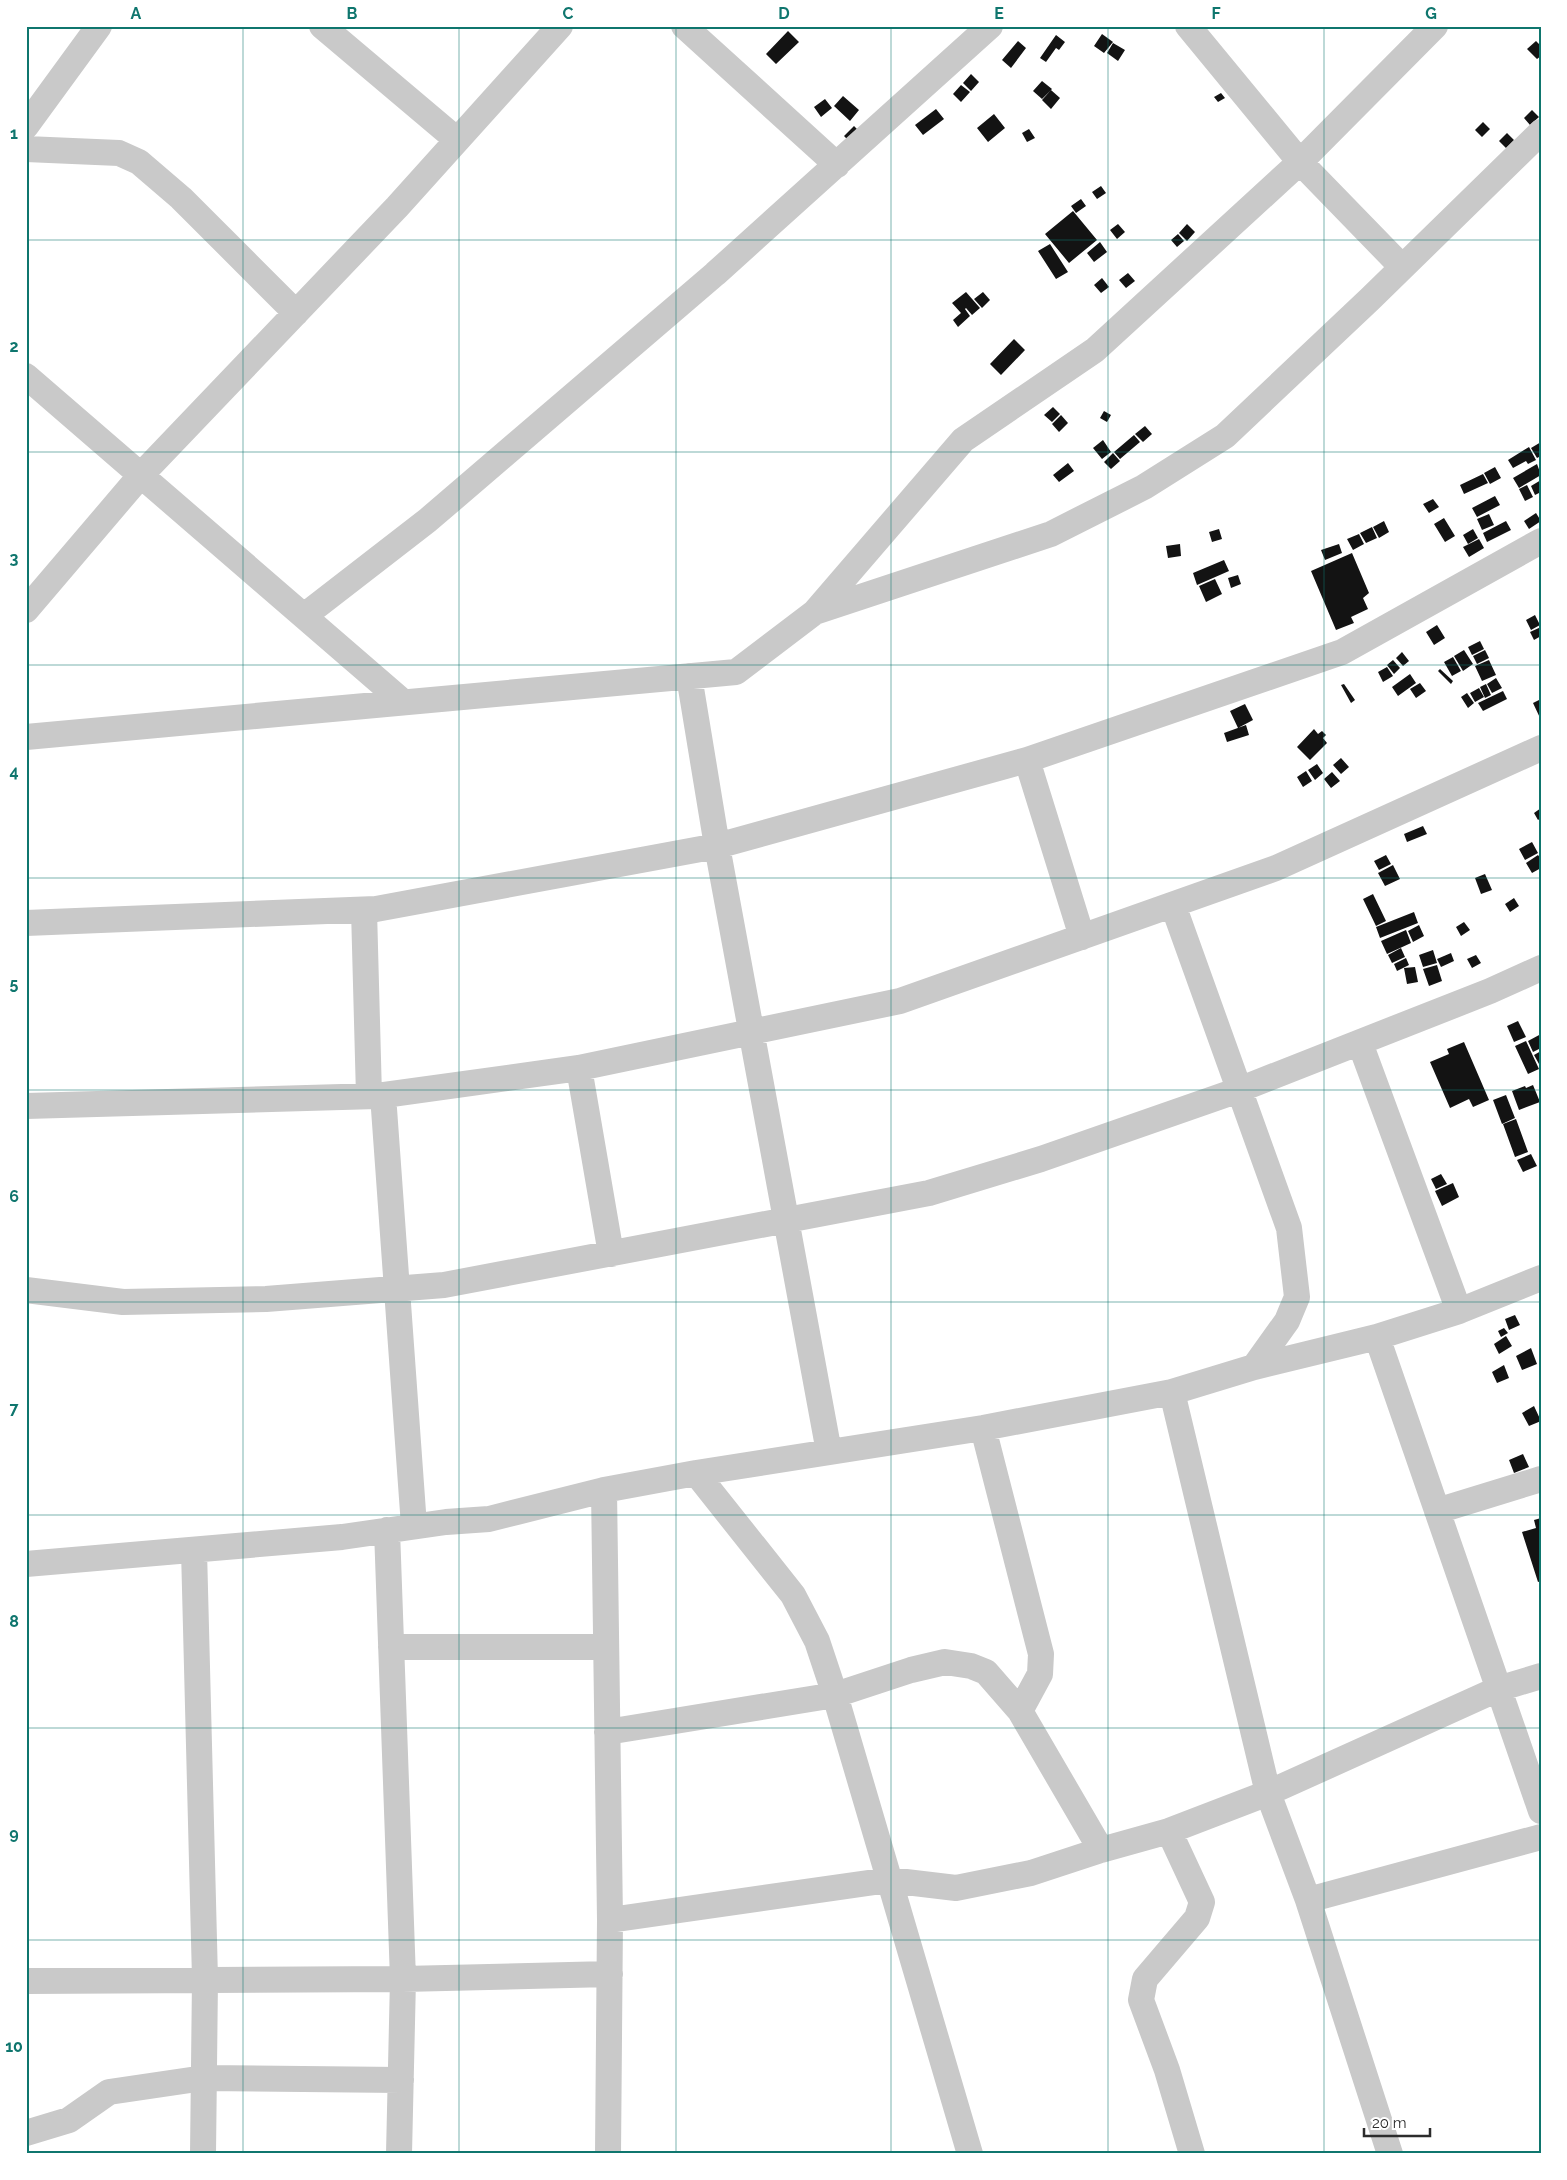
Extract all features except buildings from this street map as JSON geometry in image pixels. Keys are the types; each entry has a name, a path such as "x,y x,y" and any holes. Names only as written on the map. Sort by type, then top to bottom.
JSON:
{"street":[{"path":"26,126 99,26"},
{"path":"322,26 458,140"},
{"path":"26,610 141,475 397,207 560,26"},
{"path":"684,26 837,165"},
{"path":"304,616 428,520 715,274 990,26"},
{"path":"26,737 402,701 736,672 815,612 963,440 1095,350 1300,162 1435,26"},
{"path":"1202,31 1300,162 1402,267"},
{"path":"815,612 1051,534 1144,487 1225,436 1541,132"},
{"path":"26,149 119,153 139,162 181,198 296,313"},
{"path":"26,376 402,701"},
{"path":"26,923 376,909 717,846 1027,760 1342,652 1541,542"},
{"path":"690,676 717,846 829,1452"},
{"path":"26,1106 376,1096 579,1068 900,1001 1276,868 1541,748"},
{"path":"1027,760 1082,937"},
{"path":"1172,905 1289,1228 1297,1297 1287,1321 1254,1366"},
{"path":"364,910 376,1096 397,1289 414,1526"},
{"path":"26,1290 124,1302 266,1300 444,1285 929,1193 1040,1159 1239,1090 1490,992 1541,968"},
{"path":"1360,1043 1459,1311"},
{"path":"579,1068 611,1254"},
{"path":"26,1564 342,1537 446,1522 488,1519 604,1490 696,1473 983,1428 1172,1392 1254,1366 1377,1337 1459,1311 1541,1278"},
{"path":"1377,1337 1541,1811"},
{"path":"1172,1392 1268,1793 1308,1900 1390,2154"},
{"path":"983,1428 1041,1654 1040,1674 1020,1711"},
{"path":"696,1473 793,1595 817,1641 835,1695 970,2154"},
{"path":"1437,1511 1541,1478"},
{"path":"604,1490 610,1920 608,2154"},
{"path":"387,1530 403,1979 399,2154"},
{"path":"194,1550 204,1979 203,2154"},
{"path":"391,1647 606,1647"},
{"path":"607,1732 835,1695 911,1670 945,1662 971,1666 986,1672 1020,1711 1102,1850"},
{"path":"610,1920 889,1880 956,1888 1030,1873 1169,1831 1268,1793 1498,1689 1541,1676"},
{"path":"1169,1831 1202,1902 1197,1918 1145,1979 1141,2000 1167,2070 1192,2154"},
{"path":"1308,1900 1541,1837"},
{"path":"26,1981 403,1979 610,1974"},
{"path":"26,2133 70,2120 109,2092 204,2078 401,2080"}]}
